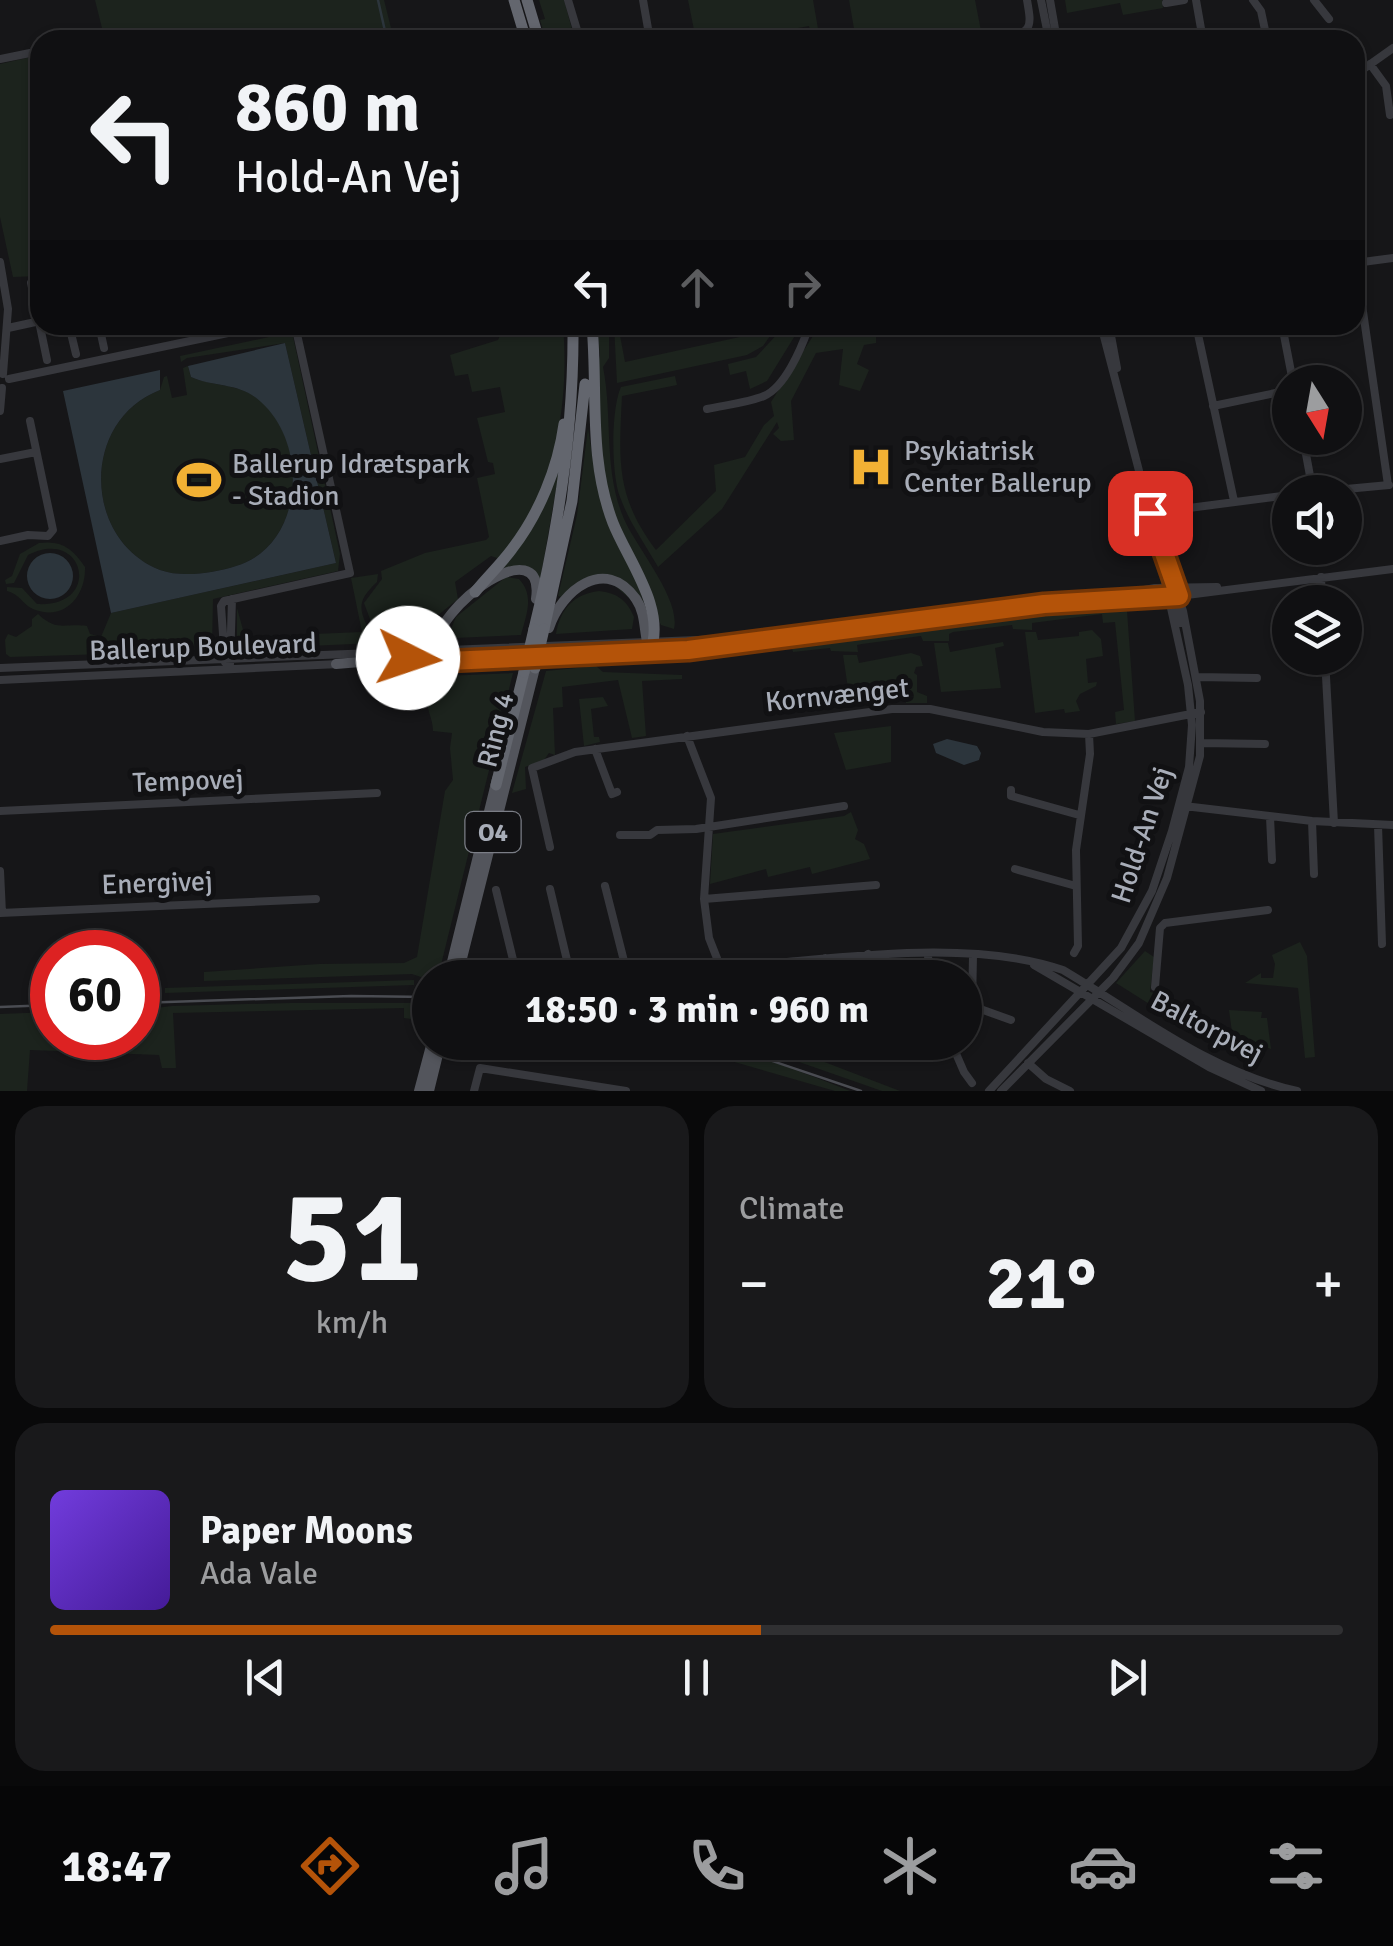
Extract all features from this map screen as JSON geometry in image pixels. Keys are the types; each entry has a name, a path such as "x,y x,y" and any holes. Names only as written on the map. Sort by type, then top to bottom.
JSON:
{"highway":[{"path":"514,0 523,30"},
{"path":"527,0 536,30"},
{"name":"O4","path":"539,629 562,498 573,335"},
{"name":"O4","path":"496,785 566,535 580,449 587,335"},
{"path":"589,335 599,473 613,522 651,610 650,644"},
{"path":"475,592 512,550 536,512 562,434 573,356"}],"main road":[{"path":"448,661 437,650 436,632 475,592 509,569 529,574 538,590 539,629"},
{"path":"539,629 568,594 583,584 602,580 618,584 636,599 650,644"},
{"path":"336,664 420,657 437,650"},
{"name":"Ring 4","path":"457,960 528,671"},
{"name":"Ring 4","path":"457,960 496,785"},
{"path":"420,1091 428,1060"},
{"path":"429,1091 437,1060"}],"street":[{"path":"568,0 577,30"},
{"path":"643,0 648,30"},
{"path":"1026,30 1031,22 1027,0"},
{"path":"1041,0 1046,30"},
{"path":"1050,0 1055,30"},
{"path":"1166,3 1184,0"},
{"path":"1196,0 1202,30"},
{"path":"1253,0 1261,11 1265,30"},
{"path":"1314,0 1329,20"},
{"path":"1365,67 1393,48"},
{"path":"0,60 30,54"},
{"path":"1370,64 1386,86 1390,115"},
{"path":"1365,262 1393,258"},
{"path":"0,262 8,328 4,376 8,386 1,388 0,411"},
{"path":"1362,488 1390,485 1365,322"},
{"path":"8,328 30,323"},
{"path":"42,335 47,360"},
{"path":"71,335 76,354"},
{"path":"102,335 104,348"},
{"path":"4,376 205,335"},
{"path":"228,671 232,599 350,572 297,335"},
{"path":"707,408 764,396 774,389 801,349 806,335"},
{"name":"Hold-An Vej","path":"1001,1091 1121,948 1146,907 1184,806 1196,714 1196,675 1104,335"},
{"name":"Hold-An Vej","path":"1111,335 1123,402"},
{"path":"1198,335 1234,501"},
{"path":"1284,335 1289,365"},
{"path":"1213,406 1272,394"},
{"path":"0,541 51,533 30,421"},
{"path":"0,459 36,452"},
{"path":"1150,513 1272,497"},
{"name":"Ballerup Boulevard","path":"0,668 437,650 650,644 726,646 1100,599 1128,592 1172,593 1393,569"},
{"path":"1321,577 1321,585"},
{"name":"Hold-An Vej","path":"989,1091 1096,996 1139,943 1167,878 1201,743 1172,593"},
{"name":"Ballerup Boulevard","path":"0,680 448,661 650,644"},
{"path":"1196,675 1257,678"},
{"path":"1326,675 1334,823"},
{"name":"Kornvænget","path":"550,847 532,768 595,749 915,708 1043,732 1089,734 1196,714"},
{"path":"1074,953 1078,946 1080,814 1090,754 1089,734"},
{"path":"687,736 711,798 704,899 718,960"},
{"name":"Hold-An Vej","path":"1201,743 1265,744"},
{"path":"595,749 612,794 618,792"},
{"path":"1011,790 1012,796 1080,814"},
{"name":"Tempovej","path":"0,811 377,793"},
{"path":"620,835 650,835 657,830 844,806"},
{"path":"1184,806 1312,822 1393,825"},
{"path":"1270,817 1272,860"},
{"path":"1312,822 1314,874"},
{"path":"1378,825 1382,944"},
{"path":"1015,869 1076,886"},
{"path":"0,871 1,913"},
{"path":"704,899 876,885"},
{"path":"605,886 624,960"},
{"path":"550,889 567,960"},
{"path":"496,890 513,960"},
{"name":"Energivej","path":"1,913 316,899"},
{"path":"1155,987 1160,928 1164,924 1268,910"},
{"path":"1139,943 1158,950"},
{"path":"799,960 868,954 973,956 1064,970 1089,985 1096,996"},
{"path":"868,954 870,960"},
{"path":"928,954 928,960"},
{"path":"973,956 972,1006 1011,1020"},
{"path":"1030,963 1081,993 1096,996"},
{"name":"Baltorpvej","path":"1096,996 1208,1067 1261,1091"},
{"name":"Baltorpvej","path":"1096,996 1221,1066 1256,1081 1298,1091"},
{"path":"959,1060 972,1083"},
{"path":"1025,1060 1046,1079 1070,1091"},
{"path":"474,1091 480,1068 626,1091"}],"shaded area":[{"path":"95,0 384,0 392,30 102,30"},
{"path":"539,0 564,0 572,30 543,30 540,20 545,19"},
{"path":"688,0 813,0 818,30 810,30 809,26 787,30 694,30"},
{"path":"849,0 975,0 981,30 854,30"},
{"path":"1065,0 1162,0 1163,8 1123,15 1120,3 1067,13"},
{"path":"30,57 30,276 13,277 0,217 0,64"},
{"path":"293,335 340,554 338,571 213,599 212,649 176,651 171,646 170,652 10,657 6,654 8,634 16,637 32,626 32,619 38,614 56,625 87,626 90,634 101,637 111,613 336,563 285,343 181,362 180,356"},
{"path":"500,335 563,335 560,418 543,486 530,514 500,559 491,556 455,582 458,599 427,624 425,631 377,638 364,603 382,579 381,571 425,553 489,537 477,478 495,474 477,418 505,412 500,387 472,392 468,374 455,376 450,355 498,340"},
{"path":"598,335 609,335 609,358 603,367 613,482 624,519 671,603 674,629 661,625 619,530 599,464 595,372 600,356"},
{"path":"615,335 620,335 625,362 749,335 771,335 763,346 747,355 617,383"},
{"path":"776,335 795,335 767,381 750,389 746,371 730,375 728,364 756,357"},
{"path":"876,335 876,343 864,345 857,364 869,370 860,391 839,385 843,349 816,353 791,401 794,440 781,441 773,434 779,428 777,422 722,509 658,567 617,487 614,425 621,387 675,376 677,385 622,396 622,476 633,512 656,550 716,491 714,465 745,457 774,416 771,402 813,336"},
{"path":"285,343 336,563 111,613 63,391 160,370 160,390 134,405 115,427 105,453 101,480 105,508 116,534 135,555 160,570 188,574 218,571 258,555 275,538 292,493 292,468 277,421 261,402 245,391 191,377 188,366"},
{"path":"188,366 191,377 245,391 262,402 288,443 293,468 286,517 275,538 258,555 236,566 188,574 160,570 135,555 116,534 105,508 101,480 105,453 115,427 134,405 160,390 164,377 167,376 172,398 187,395 183,368"},
{"path":"588,428 593,460 648,614 604,577 558,596 577,515"},
{"path":"561,461 540,581 522,565 500,569"},
{"path":"39,543 66,547 85,567 77,596 71,604 54,612 33,609 7,591 7,587 22,588 37,604 58,602 71,594 78,583 79,570 63,551 47,549 28,555 14,583 6,584 20,554"},
{"path":"50,553 66,560 73,576 66,592 50,599 34,592 27,576 34,560"},
{"path":"378,574 362,604 374,643 237,647 237,608 245,637 362,632 351,578"},
{"path":"506,577 519,579 527,592 521,635 455,638 449,634 456,617"},
{"path":"599,591 625,602 634,617 632,629 556,634 570,604 582,595"},
{"path":"1127,611 1135,721 1116,724 1115,712 1124,710 1115,622 1103,623 1102,614 1032,623 1032,630 1013,629 1012,625 953,632 949,641 923,641 921,636 862,644 857,645 858,652 830,648 793,652 791,645 1049,614"},
{"path":"1092,630 1101,639 1103,656 1086,659 1088,683 1097,682 1080,694 1076,701 1080,711 1035,713 1025,632 1036,632 1038,640 1079,636 1079,632"},
{"path":"1003,642 1004,646 995,648 1001,688 941,692 934,643 948,643 950,652"},
{"path":"911,653 920,656 923,666 916,667 914,673 917,692 927,696 927,703 906,703 904,688 849,695 843,655 857,655 859,663"},
{"path":"596,666 603,672 682,675 682,679 642,681 646,736 632,738 618,680 562,687 563,707 553,708 555,755 549,753 544,760 525,767 526,789 512,793 546,671"},
{"path":"513,673 442,960 412,960 412,974 204,981 204,972 404,963 417,957 445,791 453,780 452,733 433,731 427,700 399,697 419,677"},
{"path":"603,697 608,706 591,709 594,737 599,737 600,742 584,746 579,699"},
{"path":"891,726 891,762 846,770 834,733"},
{"path":"947,739 977,746 979,760 964,765 936,753 933,744"},
{"path":"851,812 858,830 855,839 864,844 870,859 812,874 810,867 768,877 766,869 710,884 713,834"},
{"path":"1300,942 1307,956 1315,1057 1305,1058 1298,988 1245,983 1261,973 1261,978 1273,978 1272,955"},
{"path":"1145,951 1154,957 1150,992 1159,994 1158,1002 1170,997 1162,1012 1116,983"},
{"path":"412,980 412,985 165,993 165,988"},
{"path":"412,1003 412,1019 404,1018 404,1008 173,1013 176,1068 162,1068 160,1007"},
{"path":"1229,1010 1262,1012 1261,1018 1267,1018 1271,1049 1232,1032"},
{"path":"30,1013 27,1091 0,1091 0,1014"},
{"path":"728,1060 764,1060 850,1091 835,1091"},
{"path":"794,1060 819,1060 900,1091 882,1091"}],"waterway":[{"path":"378,0 385,30"}],"tram line":[{"path":"160,1002 412,997"},
{"path":"0,1007 30,1006"},
{"path":"769,1060 861,1091"}],"place":[{"name":"Psykiatrisk Center Ballerup","path":"871,467"},
{"name":"Ballerup Idrætspark - Stadion","path":"199,480"}],"route":[{"path":"408,658 436,652 448,661 688,650 1044,604 1179,596 1150,513"}]}
